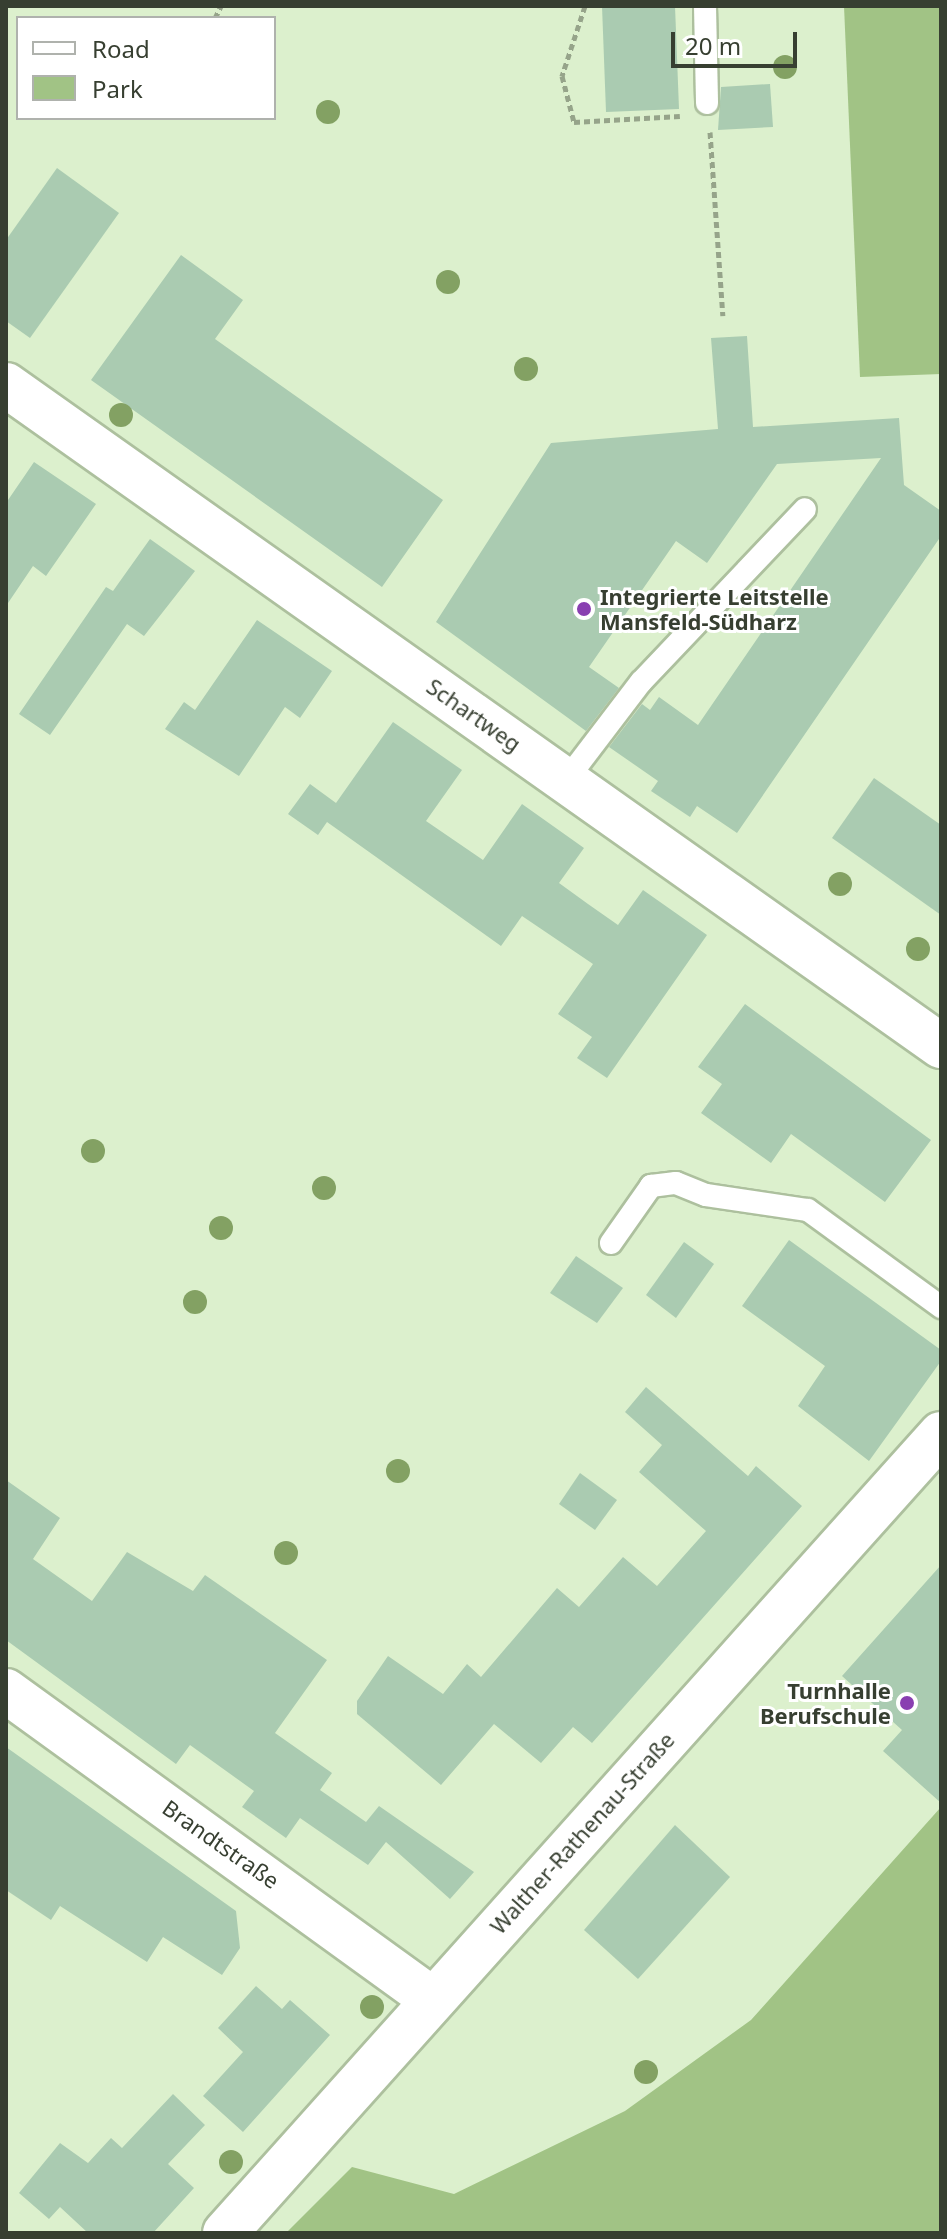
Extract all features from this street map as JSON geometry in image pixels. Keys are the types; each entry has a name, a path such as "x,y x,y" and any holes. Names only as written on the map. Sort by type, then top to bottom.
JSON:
{"street":[{"name":"Schartweg","path":"6,385 941,1046"},
{"name":"Walther-Rathenau-Straße","path":"225,2233 941,1434"},
{"name":"Brandtstraße","path":"6,1691 433,2000"}],"lane":[{"path":"705,6 708,109"},
{"path":"567,779 641,682 805,509"},
{"path":"611,1243 651,1186 676,1183 706,1195 808,1210 941,1307"}],"path":[{"path":"585,6 562,76 574,122 708,109 723,316"}],"green space":[{"path":"844,6 941,6 941,374 860,377"},
{"path":"941,1807 941,2233 286,2233 352,2167 454,2194 625,2111 751,2020"}],"building":[{"path":"602,6 675,6 679,109 606,112"},
{"path":"770,84 773,127 718,130 721,87"},
{"path":"57,168 119,213 30,338 6,321 6,240"},
{"path":"181,255 243,300 215,339 443,500 382,587 91,380"},
{"path":"747,336 753,427 899,418 904,485 941,511 941,536 737,833 697,806 690,817 651,791 658,781 609,747 642,704 650,710 659,697 698,725 881,458 777,464 707,563 676,541 589,667 619,688 586,731 436,622 551,443 718,429 711,338"},
{"path":"34,462 96,504 46,576 33,566 6,606 6,503"},
{"path":"150,539 195,571 144,636 127,624 50,735 19,714 106,587 113,591"},
{"path":"257,620 332,671 300,718 285,707 239,776 165,729 184,702 195,710"},
{"path":"393,722 462,770 426,821 483,860 522,804 584,848 559,883 588,904 618,925 643,890 707,935 607,1078 577,1058 592,1037 558,1014 593,964 522,916 501,946 327,822 318,835 288,814 310,784 336,803"},
{"path":"874,778 941,825 941,915 832,838"},
{"path":"745,1004 931,1140 885,1202 791,1134 771,1163 701,1113 722,1084 698,1067"},
{"path":"789,1240 941,1350 941,1361 869,1461 798,1406 825,1366 742,1306"},
{"path":"684,1242 714,1264 676,1318 646,1295"},
{"path":"576,1256 623,1288 597,1323 550,1293"},
{"path":"646,1387 748,1476 756,1466 802,1506 592,1743 573,1727 541,1763 494,1724 441,1785 357,1714 357,1701 388,1656 443,1694 467,1664 481,1677 557,1588 579,1607 623,1557 657,1586 706,1531 639,1472 662,1445 625,1412"},
{"path":"580,1473 617,1500 595,1530 559,1504"},
{"path":"6,1480 60,1518 33,1559 92,1601 127,1552 193,1591 205,1575 327,1660 275,1733 332,1773 320,1790 366,1822 379,1806 474,1872 450,1899 386,1842 368,1865 300,1818 286,1838 242,1807 254,1791 190,1745 176,1764 6,1640"},
{"name":"Turnhalle Berufschule","path":"941,1565 941,1803 883,1751 902,1730 842,1676"},
{"path":"6,1747 236,1911 240,1948 222,1975 163,1937 147,1962 60,1906 51,1920 6,1890"},
{"path":"675,1825 730,1877 638,1979 584,1930"},
{"path":"256,1986 282,2009 290,2000 330,2035 243,2132 203,2096 243,2052 218,2028"},
{"path":"173,2094 205,2125 168,2164 194,2188 153,2233 88,2233 60,2207 49,2219 19,2193 60,2143 88,2163 111,2138 122,2148"}],"place":[{"name":"Integrierte Leitstelle Mansfeld-Südharz","path":"584,609"},
{"name":"Turnhalle Berufschule","path":"907,1703"}]}
